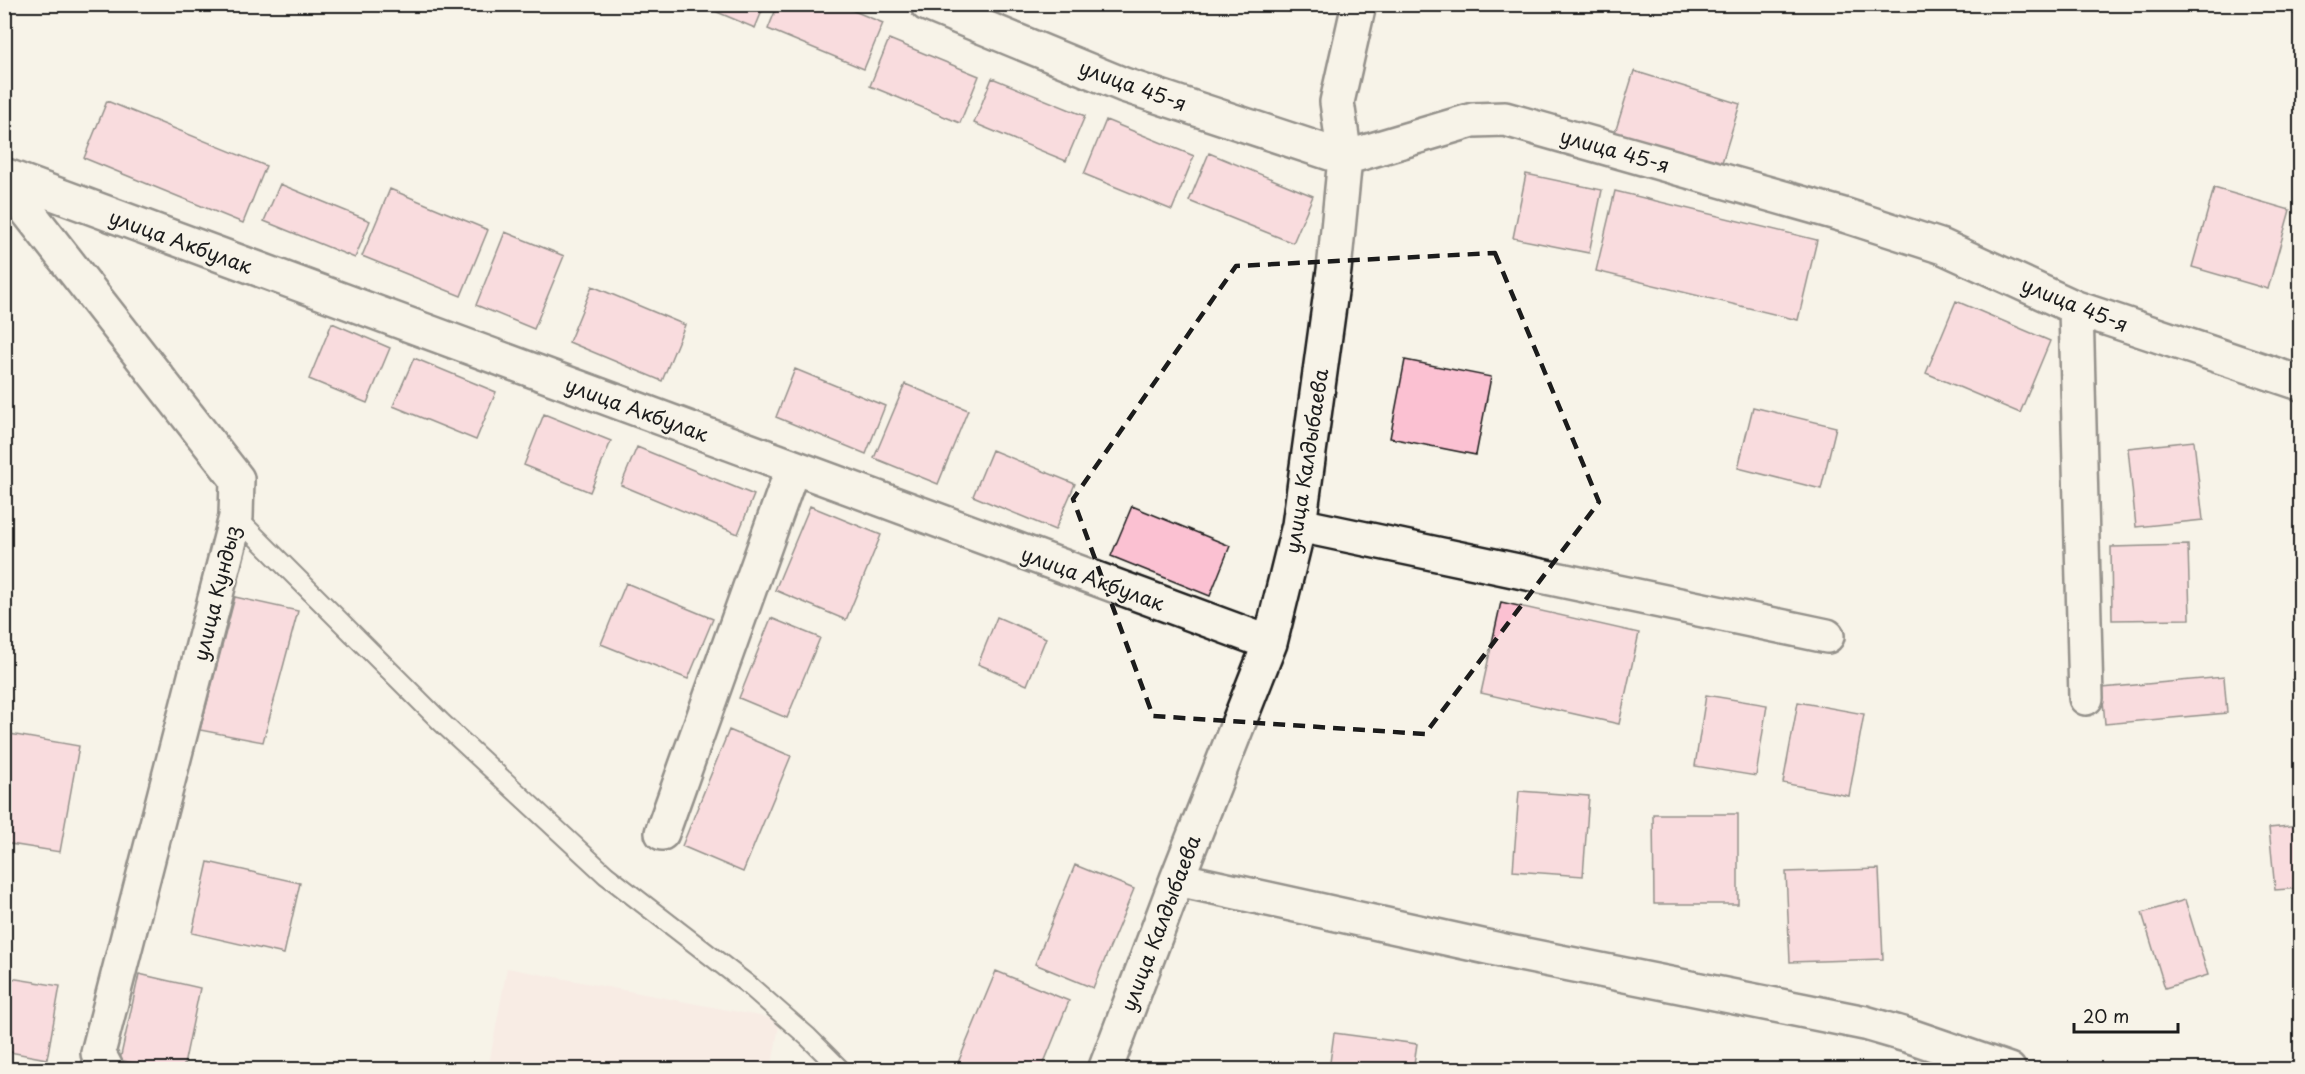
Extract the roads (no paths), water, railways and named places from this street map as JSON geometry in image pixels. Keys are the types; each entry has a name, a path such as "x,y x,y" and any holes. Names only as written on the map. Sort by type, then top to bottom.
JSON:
{"street":[{"name":"улица 45-я","path":"927,4 1124,85 1345,158 1473,120 1505,119 1846,216 1943,247 2076,308 2301,383"},
{"name":"улица Калдыбаева","path":"1105,1070 1270,643 1299,525 1334,270 1345,158 1337,102 1359,4"},
{"name":"улица Акбулак","path":"4,175 1270,643"},
{"name":"улица Кундыз","path":"4,181 237,480 236,517 98,1053 107,1070"},
{"path":"2076,308 2086,698"},
{"path":"662,833 793,467"},
{"path":"1299,525 1827,636"},
{"path":"1177,879 1505,951 1865,1023 2008,1070"}],"lane":[{"path":"236,517 441,722 606,875 751,987 808,1037 841,1070"}]}
